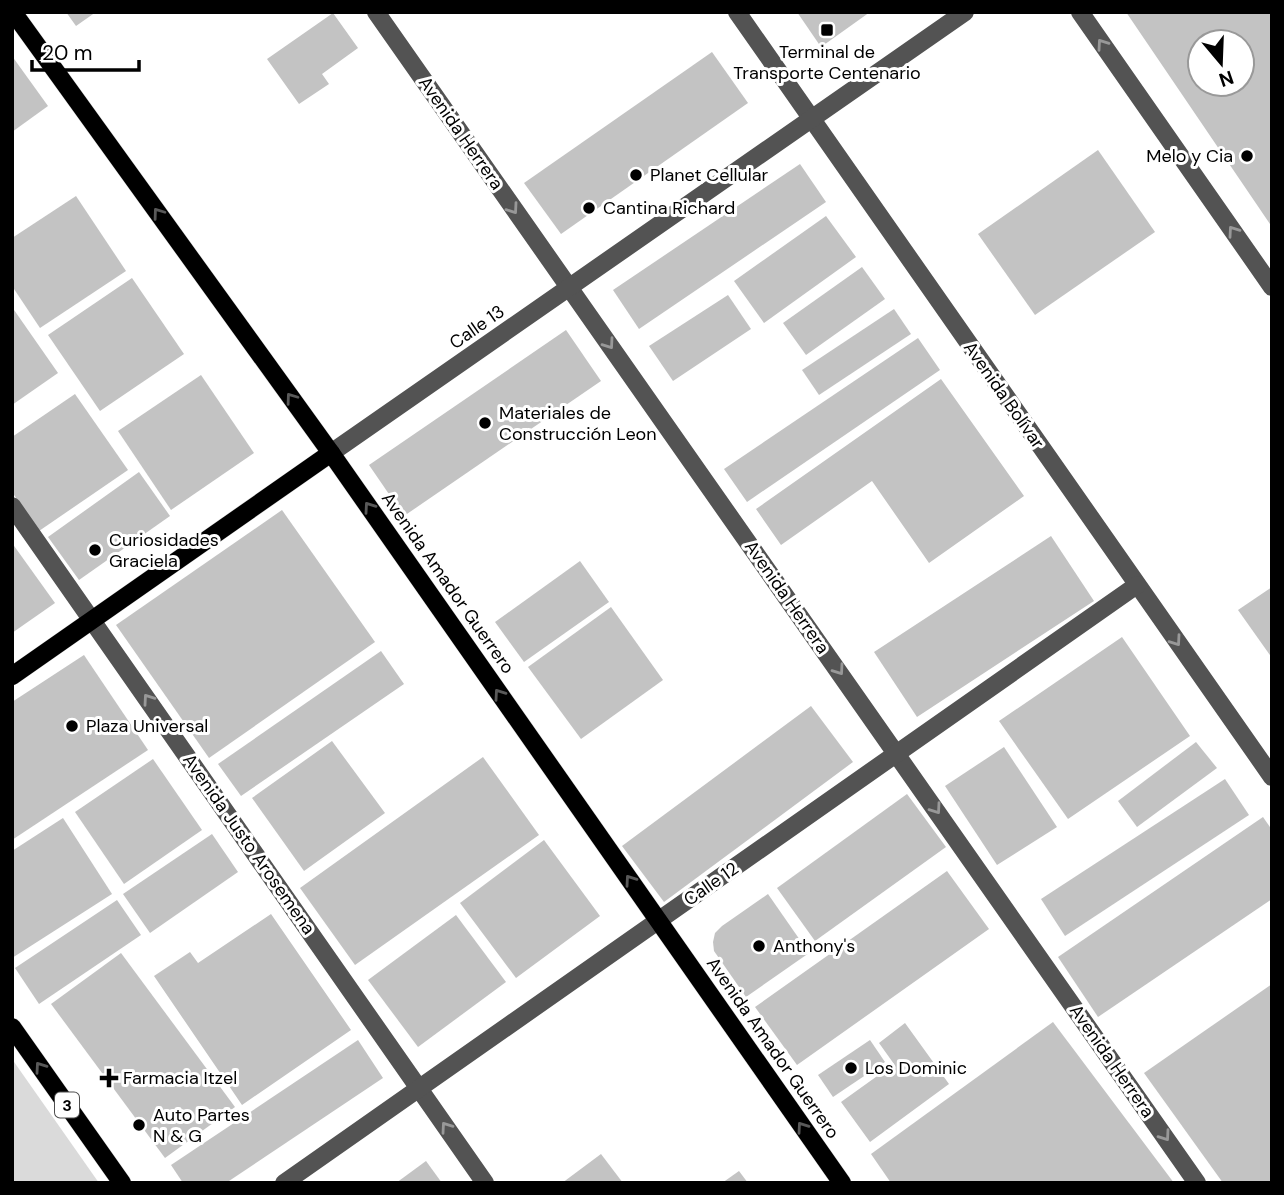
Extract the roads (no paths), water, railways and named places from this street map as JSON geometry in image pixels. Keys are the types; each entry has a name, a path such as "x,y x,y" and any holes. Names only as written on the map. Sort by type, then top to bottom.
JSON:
{"main road":[{"name":"Avenida Amador Guerrero","path":"13,12 331,453 842,1183"},
{"name":"Calle 13","path":"12,676 331,453"},
{"name":"3","path":"12,1027 122,1183"}],"street":[{"name":"Avenida Herrera","path":"376,12 1197,1183"},
{"name":"Avenida Bolívar","path":"737,12 1272,777"},
{"name":"Calle 13","path":"331,453 965,12"},
{"path":"1080,12 1272,286"},
{"name":"Avenida Justo Arosemena","path":"12,506 485,1183"},
{"name":"Calle 12","path":"284,1183 1137,585"}],"place":[{"name":"Terminal de Transporte Centenario","path":"827,30"},
{"name":"Melo y Cia","path":"1247,156"},
{"name":"Planet Cellular","path":"636,175"},
{"name":"Cantina Richard","path":"589,208"},
{"name":"Materiales de Construcción Leon","path":"485,423"},
{"name":"Curiosidades Graciela","path":"95,550"},
{"name":"Plaza Universal","path":"72,726"},
{"name":"Anthony's","path":"759,946"},
{"name":"Los Dominic","path":"851,1068"},
{"name":"Farmacia Itzel","path":"109,1078"},
{"name":"Auto Partes N & G","path":"139,1125"}]}
